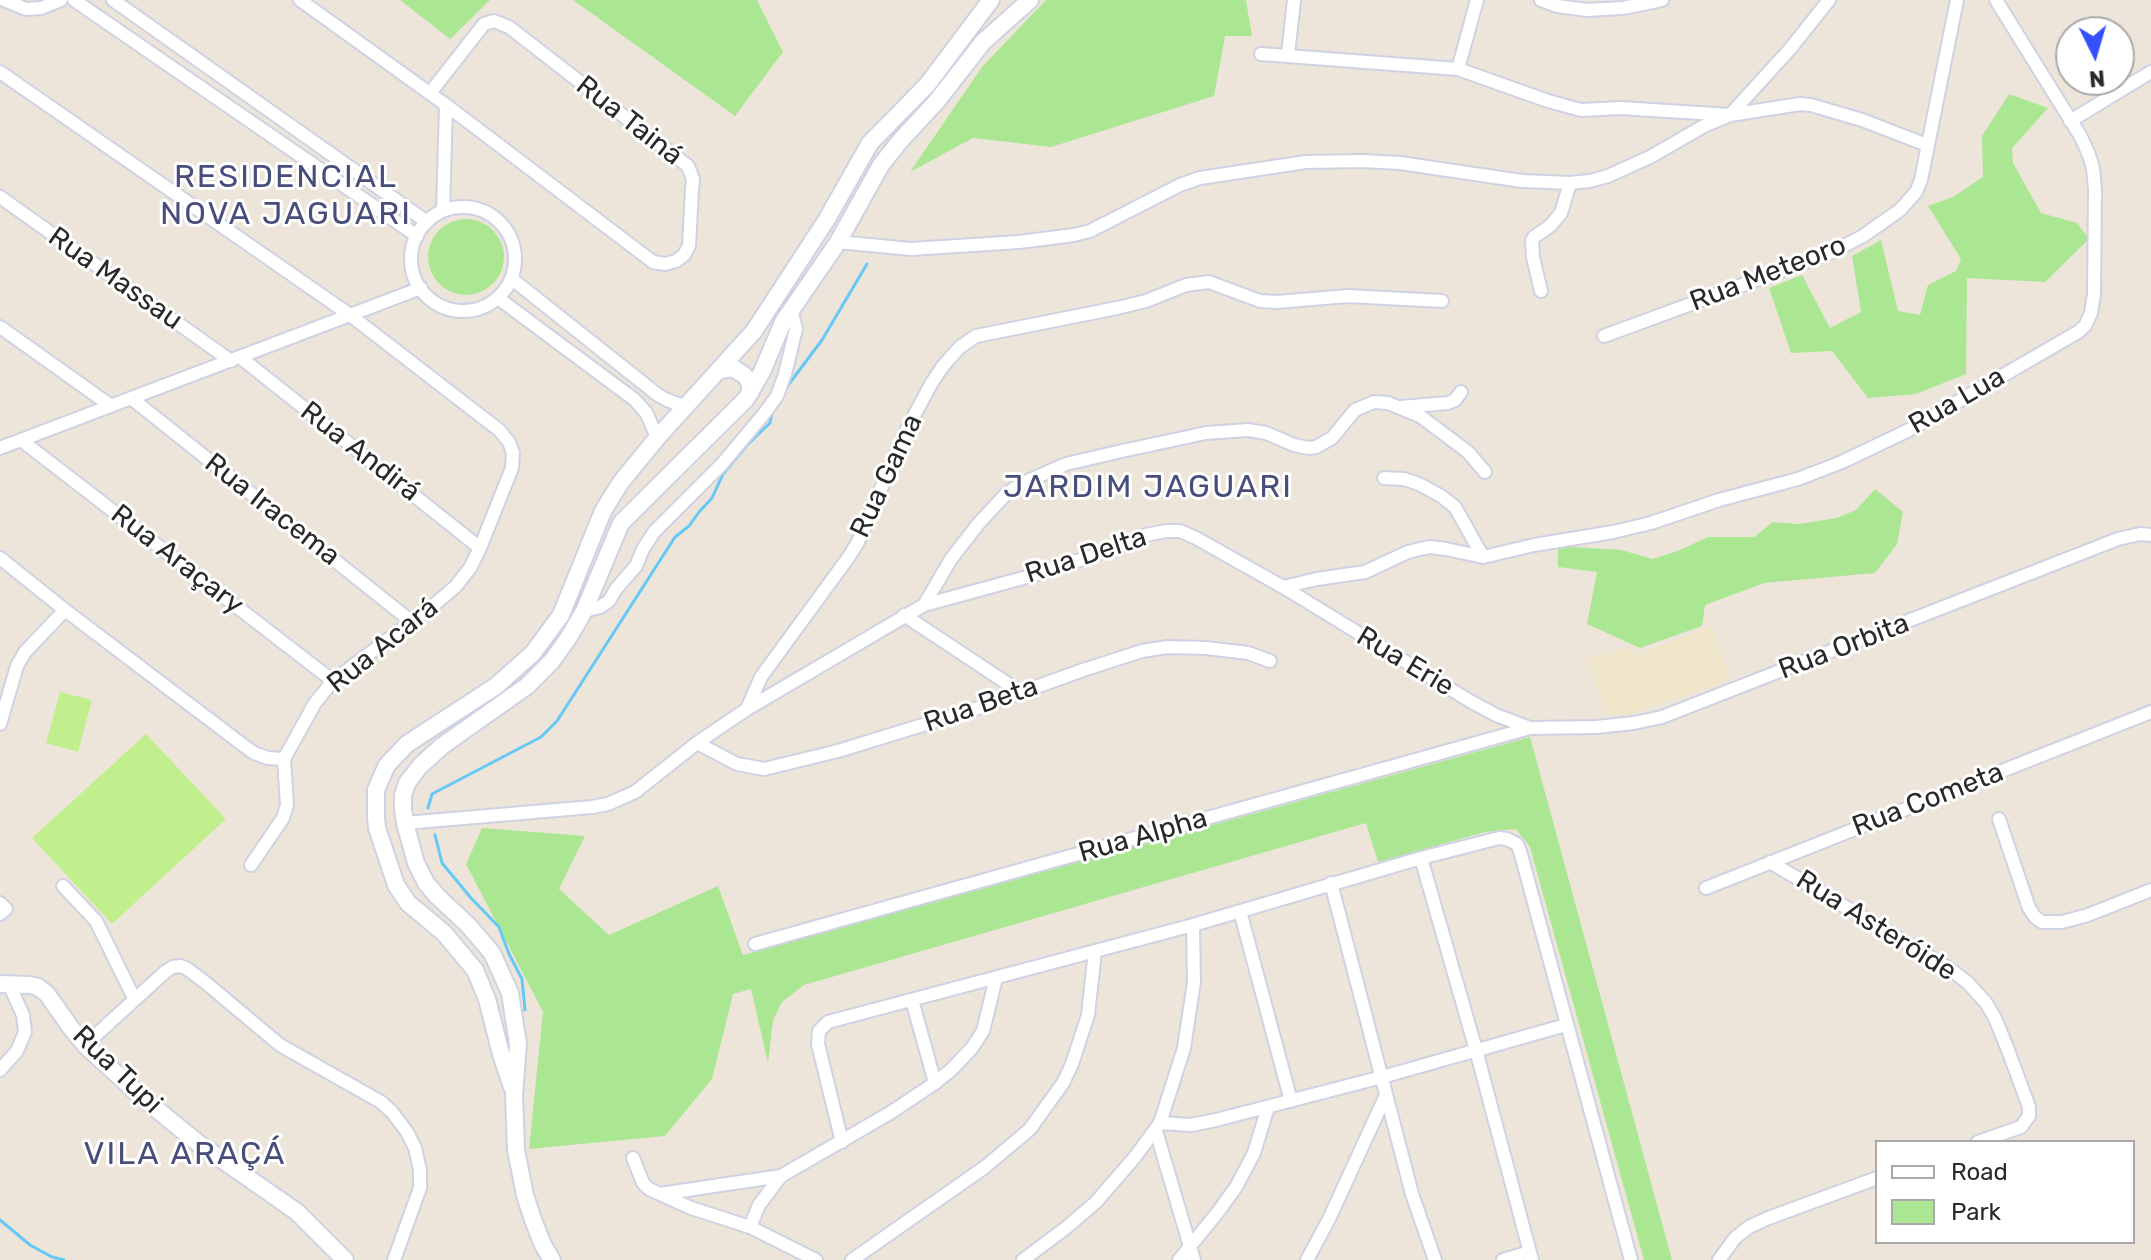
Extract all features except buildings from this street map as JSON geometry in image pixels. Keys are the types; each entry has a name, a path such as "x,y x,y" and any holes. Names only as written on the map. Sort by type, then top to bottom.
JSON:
{"main road":[{"path":"514,1095 487,999 475,970 444,933 399,892 377,828 376,790 387,765 407,744 496,686 533,653 561,615 603,511 621,482 754,331 827,219 874,137 927,85 991,0"},
{"path":"552,1260 543,1245 525,1195 516,1150 514,1095 518,1044 510,993 492,953 426,883 416,863 405,823 403,795 407,783 442,746 527,686 552,661 584,611 618,529 751,392 791,309 838,242 881,165 983,42 1030,0"},
{"path":"862,154 881,165"},
{"path":"720,370 733,368 744,375 751,392"},
{"path":"621,482 629,498 643,500"},
{"path":"376,790 394,784 403,795"},
{"path":"392,871 406,874 416,863"},
{"name":"Rua Tupi","path":"5,984 30,985 47,994 85,1045 144,1099 198,1143 297,1212 345,1260"}],"street":[{"path":"4,0 26,9 41,8 61,0"},
{"path":"74,0 417,236"},
{"path":"113,0 427,222"},
{"path":"300,0 446,105 443,211"},
{"path":"1288,55 1294,0"},
{"path":"1458,69 1477,0"},
{"path":"1541,0 1557,6 1587,10 1623,8 1662,0"},
{"path":"838,242 911,249 1074,235 1098,227 1200,178 1306,162 1400,163 1522,181 1590,181 1650,157 1730,115 1790,49 1829,0"},
{"name":"Rua Meteoro","path":"1604,336 1832,252 1863,236 1908,203 1921,180 1957,0"},
{"name":"Rua Lua","path":"1483,557 1651,523 1719,500 1798,479 1909,430 2085,326 2094,294 2095,190 2089,155 1996,0"},
{"name":"Rua Tainá","path":"430,93 484,24 494,21 509,27 688,166 693,179 689,246 684,255 665,264 653,262 446,105"},
{"path":"1261,54 1458,69 1581,110 1621,108 1730,115 1811,105 1862,120 1927,145"},
{"name":"Rua Acará","path":"0,72 350,315 499,430 509,442 513,453 512,468 470,568 456,586 333,681 315,703 284,759"},
{"path":"2070,121 2151,72"},
{"path":"240,115 252,98"},
{"path":"1541,291 1532,240 1561,213 1570,183"},
{"name":"Rua Massau","path":"0,197 235,359"},
{"path":"458,207 488,213 509,234 515,264 512,279 498,298 486,306 472,310 443,307 431,299 414,276 412,249 417,236 427,222 443,211 458,207"},
{"path":"512,279 658,395 686,407"},
{"name":"Rua Gama","path":"747,709 761,677 858,542 907,429 931,384 960,347 976,336 1117,308 1146,301 1186,285 1209,282 1260,301 1348,296 1442,301"},
{"path":"0,448 421,288"},
{"path":"498,298 635,400 647,414 657,438"},
{"path":"584,611 609,601 636,566 654,532 722,464 777,396 796,329 791,309"},
{"path":"3,333 111,406"},
{"name":"Rua Andirá","path":"235,359 480,548"},
{"path":"1399,407 1443,404 1455,400 1461,392"},
{"name":"Rua Iracema","path":"131,398 412,622"},
{"path":"924,605 951,559 1006,494 1066,464 1229,430 1266,433 1303,447 1316,447 1332,438 1362,406 1374,402 1388,403 1420,416 1468,452 1485,472"},
{"name":"Rua Araçary","path":"21,440 333,681"},
{"path":"1384,478 1419,484 1455,507 1483,557"},
{"name":"Rua Delta","path":"747,709 924,605 1034,575 1146,535 1180,531 1283,587"},
{"name":"Rua Orbita","path":"1530,728 1596,727 1662,717 2118,539 2151,535"},
{"path":"1283,587 1302,581 1365,572 1408,552 1430,547 1483,557"},
{"path":"0,558 254,753 284,759 287,805 283,818 251,865"},
{"name":"Rua Erie","path":"1283,587 1460,695 1496,715 1530,728"},
{"path":"0,724 17,666 25,652 65,610"},
{"path":"904,615 1020,692"},
{"name":"Rua Beta","path":"697,743 737,764 764,769 838,751 978,708 1142,651 1167,647 1206,648 1248,653 1270,661"},
{"path":"405,823 608,804 635,792 697,743 747,709"},
{"name":"Rua Cometa","path":"1706,888 2151,712"},
{"name":"Rua Alpha","path":"755,944 1530,728"},
{"path":"1999,819 2029,908 2042,922 2050,924 2088,915 2151,890"},
{"path":"842,1142 818,1044 819,1031 828,1022 1193,925 1331,883 1499,838 1517,844 1631,1260"},
{"path":"1421,858 1531,1256 1503,1260"},
{"name":"Rua Asteróide","path":"1770,862 1950,969 1986,1003 2008,1050 2029,1107 2029,1116 2021,1127 1984,1140"},
{"path":"1331,883 1412,1194 1435,1260"},
{"path":"63,886 96,921 134,998"},
{"path":"0,903 6,909 0,914"},
{"path":"1240,911 1291,1101"},
{"path":"1023,1260 1096,1202 1158,1127 1184,1048 1194,982 1193,925"},
{"path":"852,1260 985,1167 1030,1129 1063,1083 1072,1064 1088,1015 1095,951"},
{"path":"85,1045 165,972 173,967 186,968 280,1045 371,1096 392,1112 415,1148 420,1170 420,1188 394,1260"},
{"path":"660,1194 781,1176 890,1113 935,1083 972,1048 983,1031 996,978"},
{"path":"0,1070 17,1051 25,1032 23,1015 5,984"},
{"path":"912,1000 935,1083"},
{"path":"1158,1127 1191,1125 1268,1107 1566,1025"},
{"path":"1307,1260 1336,1205 1386,1095"},
{"path":"1179,1260 1192,1254 1236,1187 1254,1153 1268,1107"},
{"path":"1158,1127 1192,1254"},
{"path":"633,1158 645,1186 691,1208 750,1227 816,1260"},
{"path":"750,1227 759,1205 781,1176"},
{"path":"1719,1260 1735,1238 1749,1227 1875,1179"}],"shaded area":[{"path":"1712,626 1730,680 1630,714 1607,715 1586,658 1630,648 1636,655"}],"green space":[{"path":"400,0 490,0 450,39"},
{"path":"573,0 757,0 783,52 735,116"},
{"path":"1046,0 1246,0 1252,36 1225,36 1214,96 1051,147 973,138 910,172 982,67"},
{"path":"2009,94 2048,108 2012,148 2013,163 2041,213 2077,223 2089,239 2045,282 1967,278 1966,374 1916,394 1868,398 1832,351 1791,353 1769,288 1802,275 1830,328 1861,312 1852,256 1881,240 1898,311 1920,315 1928,285 1956,271 1961,259 1928,206 1953,197 1983,177 1982,136"},
{"path":"466,219 480,222 493,230 501,243 504,257 501,271 493,284 480,292 466,295 452,292 439,284 431,271 428,257 431,243 439,230 452,222"},
{"path":"1875,489 1903,512 1897,544 1875,573 1764,583 1705,605 1702,626 1640,648 1587,624 1597,572 1558,567 1558,546 1621,550 1653,559 1708,537 1754,537 1773,522 1799,524 1837,518 1856,510"},
{"path":"60,692 92,700 78,752 46,743"},
{"path":"146,734 226,819 112,924 32,838"},
{"path":"1530,737 1672,1260 1644,1260 1530,847 1516,829 1485,832 1378,862 1366,823 804,985 782,1002 773,1020 768,1063 751,989 733,994 712,1079 665,1136 529,1149 543,1012 466,864 482,828 585,836 559,889 609,935 718,886 743,955"}],"waterway":[{"path":"786,388 822,340 867,264"},
{"path":"428,808 432,794 541,737 557,721 675,537 689,526 712,498 723,474 770,423 772,412"},
{"path":"435,835 442,863 499,927 522,979 525,1010"},
{"path":"0,1220 30,1245 64,1260"}],"district":[{"name":"RESIDENCIAL NOVA JAGUARI","path":"286,196"},
{"name":"JARDIM JAGUARI","path":"1148,488"},
{"name":"VILA ARAÇÁ","path":"185,1155"}]}
